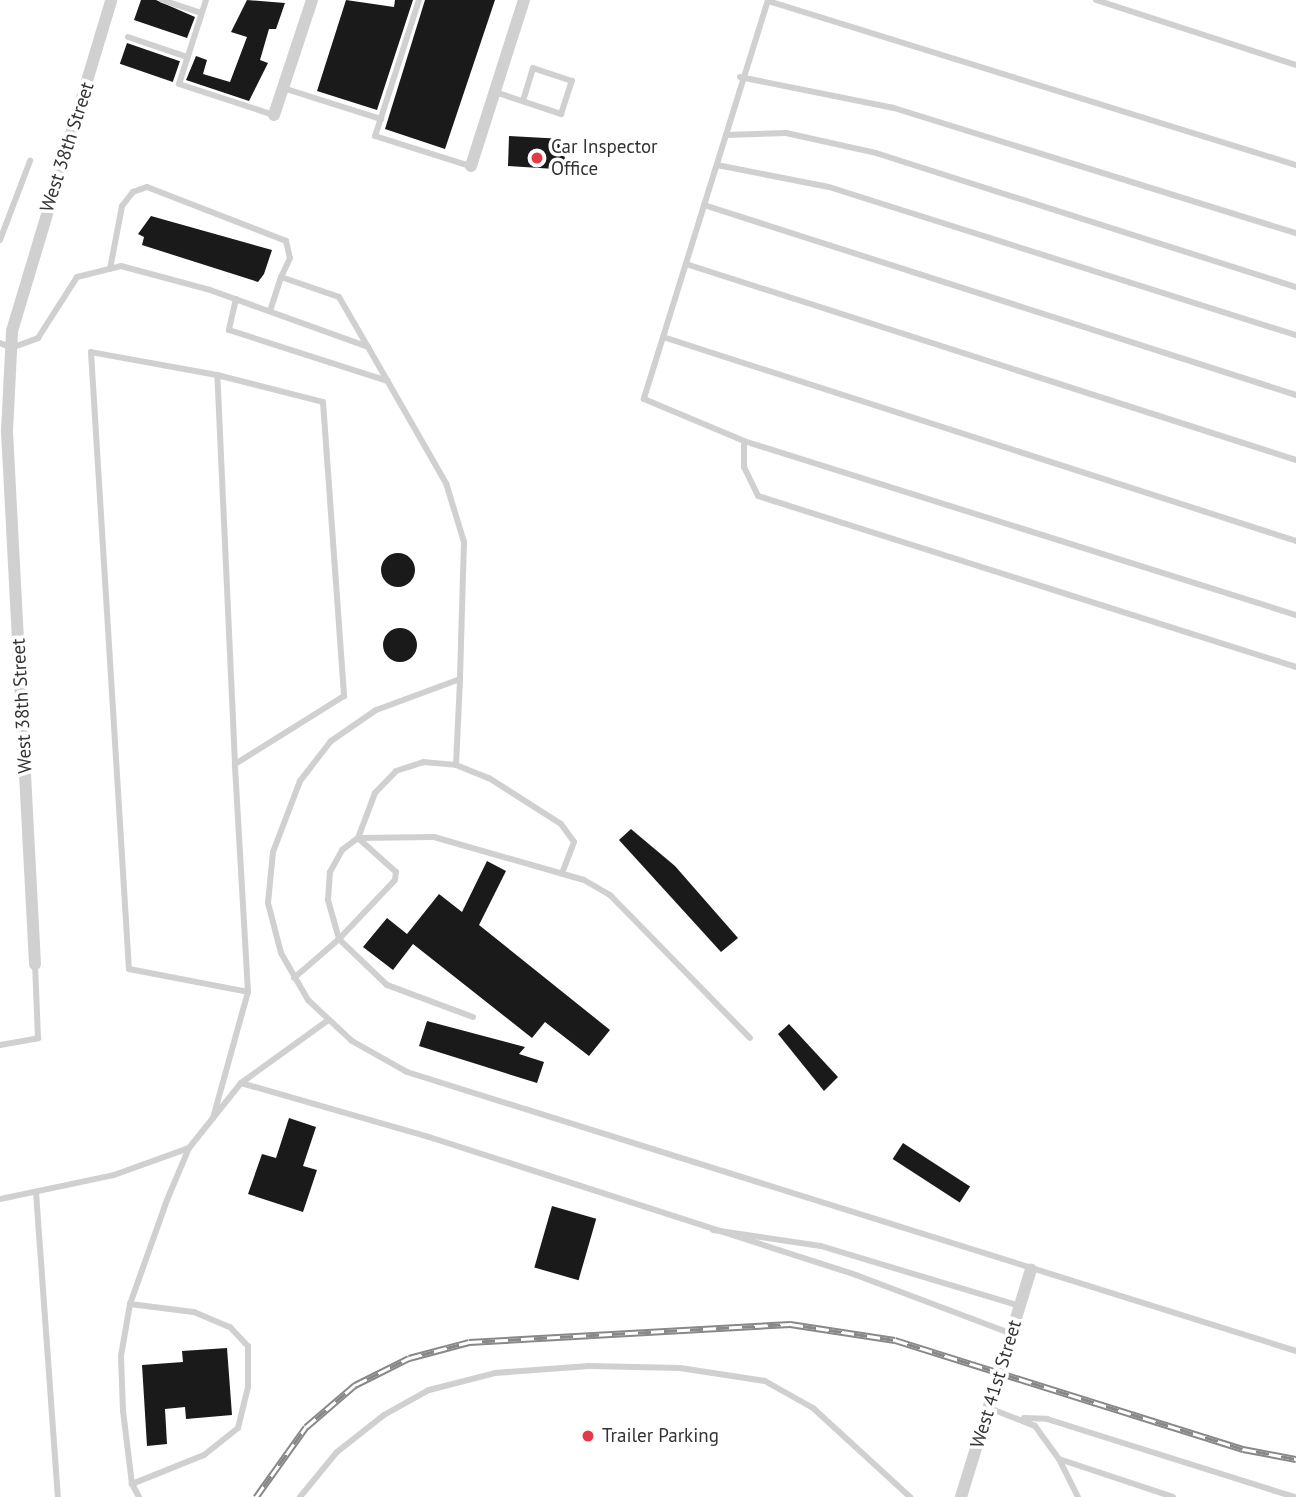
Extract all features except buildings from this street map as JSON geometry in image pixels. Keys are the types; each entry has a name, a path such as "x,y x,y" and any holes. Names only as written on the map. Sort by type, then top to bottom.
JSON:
{"street":[{"name":"West 38th Street","path":"35,964 7,431 6,345 111,0"},
{"path":"274,115 312,0"},
{"path":"471,166 524,0"},
{"name":"West 41st Street","path":"961,1497 1031,1270"}],"lane":[{"path":"162,0 201,13"},
{"path":"206,0 179,84 274,115"},
{"path":"419,0 375,136 471,166"},
{"path":"1296,165 768,0 740,77 726,135 644,399 744,441 1296,615"},
{"path":"1096,0 1296,65"},
{"path":"128,37 187,57"},
{"path":"495,92 561,114 572,81 533,68 523,101"},
{"path":"740,77 894,108 1296,233"},
{"path":"283,88 381,119"},
{"path":"726,135 786,132 876,153 1296,287"},
{"path":"0,240 30,161"},
{"path":"717,165 829,187 1296,335"},
{"path":"110,269 122,206 133,192 147,187 275,233 286,241 290,258 270,311"},
{"path":"704,205 1296,395"},
{"path":"686,264 1296,460"},
{"path":"6,345 38,338 77,277 121,265 236,299 368,347"},
{"path":"281,277 339,297 457,506 464,542 456,765"},
{"path":"236,299 229,330 388,381"},
{"path":"663,337 1296,541"},
{"path":"235,764 344,696 323,402 217,375 91,352 129,970 248,992"},
{"path":"213,1118 248,992 217,375"},
{"path":"744,441 744,467 758,496 1296,667"},
{"path":"460,679 352,724 300,780 279,829 268,880 272,925 294,978 327,1021 407,1072 1296,1351"},
{"path":"473,1017 387,985 339,939 328,900 330,872 342,850 358,838 374,793 396,771 423,762 456,765 489,778 561,824 574,842 562,873"},
{"path":"358,838 434,837 562,873 610,895 750,1038"},
{"path":"294,978 339,939 395,880 396,872 358,838"},
{"path":"0,1045 38,1038 35,964"},
{"path":"139,1497 132,1484 121,1356 130,1304 189,1149 241,1083 327,1021"},
{"path":"241,1083 429,1137 704,1229 856,1275 1012,1334"},
{"path":"0,1199 114,1174 189,1149"},
{"path":"36,1192 58,1497"},
{"path":"704,1229 821,1246 1020,1306"},
{"path":"130,1304 194,1312 230,1328 248,1346 248,1387 238,1429 204,1455 132,1484"},
{"path":"300,1497 337,1452 384,1415 429,1390 495,1373 589,1366 680,1368 765,1381 813,1408 910,1497"},
{"path":"989,1408 1024,1418 1047,1419 1295,1497"},
{"path":"1024,1418 1059,1459 1078,1497"},
{"path":"1059,1459 1173,1497"}],"railway":[{"path":"256,1497 306,1427 355,1385 409,1358 469,1342 790,1324 895,1340 1243,1449 1296,1459"}],"place":[{"name":"Car Inspector Office","path":"537,158"},
{"name":"Trailer Parking","path":"588,1436"}]}
